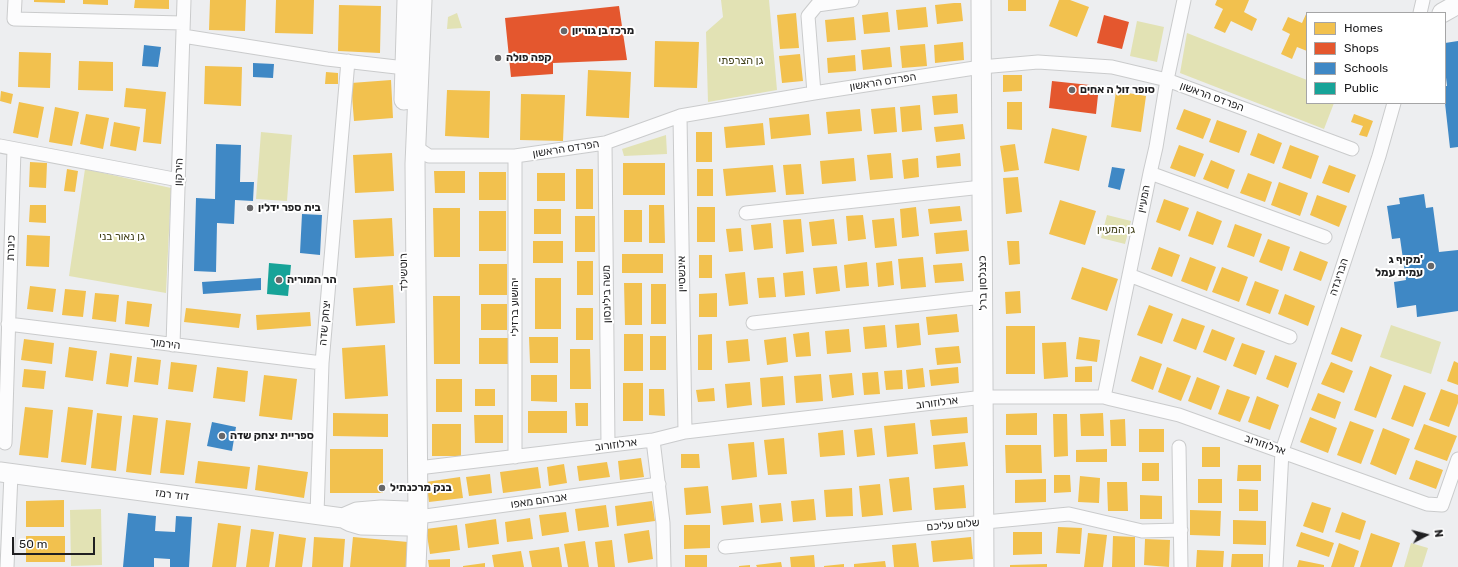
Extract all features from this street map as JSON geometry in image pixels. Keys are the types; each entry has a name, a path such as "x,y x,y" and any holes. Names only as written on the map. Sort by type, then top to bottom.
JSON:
{"main road":[{"name":"רוטשילד","path":"407,0 402,158 405,344 416,567"},
{"name":"רוטשילד","path":"413,524 418,468 415,139 422,0"},
{"path":"419,44 428,14 437,0"},
{"name":"כצנלסון ברל","path":"981,0 984,567"},
{"path":"1444,12 1458,4"},
{"name":"דוד רמז","path":"5,473 317,514 344,518 361,525 413,524"}],"street":[{"path":"15,0 14,19 183,29 327,58 405,68"},
{"name":"הירקון","path":"173,345 184,0"},
{"path":"814,93 808,16 817,5 852,0"},
{"name":"המעיין","path":"1104,397 1156,147 1167,80 1184,0"},
{"path":"1420,12 1423,0"},
{"name":"יצחק שדה","path":"317,514 322,363 348,61"},
{"name":"הפרדס הראשון","path":"415,139 420,150 429,156 515,156 605,143 680,116 981,67 1045,62 1112,67 1167,80 1352,149"},
{"name":"הבריגדה","path":"1276,567 1282,451 1379,156 1394,104"},
{"name":"אינשטיין","path":"680,116 684,432"},
{"name":"משה בילינסון","path":"605,143 608,445"},
{"path":"0,146 179,180"},
{"name":"כינרת","path":"4,443 14,149"},
{"name":"יהושוע ברזילי","path":"515,156 515,457"},
{"path":"1150,172 1325,237"},
{"path":"746,213 982,187"},
{"path":"1129,275 1290,337"},
{"path":"754,323 983,297"},
{"name":"הירמוך","path":"8,324 322,363"},
{"name":"ארלוזורוב","path":"418,468 653,440 684,432 984,397 1104,397 1179,415 1427,504 1442,505 1458,460"},
{"path":"653,440 663,523 664,567"},
{"path":"1179,448 1181,567"},
{"path":"5,473 5,562"},
{"name":"אברהם מאפו","path":"413,524 659,484"},
{"name":"שלום עליכם","path":"725,547 1069,514 1142,531 1181,530"}],"green space":[{"name":"גן הצרפתי","path":"721,0 769,0 777,90 708,102 706,32 723,17"},
{"path":"457,13 462,28 447,29 448,17"},
{"path":"1137,21 1164,27 1157,62 1130,56"},
{"path":"1187,33 1306,80 1306,104 1334,104 1324,129 1180,73"},
{"path":"261,132 292,135 287,201 256,199"},
{"path":"666,135 667,154 624,156 622,149"},
{"name":"גן נאור בני","path":"85,169 171,188 166,293 69,276"},
{"name":"גן המעיין","path":"1107,215 1131,221 1125,244 1101,238"},
{"path":"1391,325 1441,342 1431,374 1380,357"},
{"path":"101,509 102,565 71,566 70,510"},
{"path":"1411,543 1428,548 1422,567 1404,567"}],"building: Homes":[{"path":"34,0 65,0 65,3 34,2"},
{"path":"83,0 108,0 108,5 83,4"},
{"path":"135,0 169,0 169,9 134,8"},
{"path":"210,0 246,0 245,31 209,30"},
{"path":"276,0 314,0 313,34 275,33"},
{"path":"1008,0 1026,0 1026,11 1008,11"},
{"path":"1059,0 1070,0 1089,7 1077,37 1049,26"},
{"path":"1217,0 1249,0 1244,12 1257,19 1252,31 1231,21 1225,33 1214,28 1223,9 1215,5"},
{"path":"961,3 963,21 937,24 935,5"},
{"path":"339,5 381,6 380,53 338,51"},
{"path":"926,7 928,27 898,30 896,10"},
{"path":"888,12 890,32 864,34 862,15"},
{"path":"796,13 799,48 780,49 777,15"},
{"path":"1306,14 1306,51 1297,47 1292,59 1281,54 1290,34 1282,30 1288,17 1302,23"},
{"path":"854,17 856,40 827,42 825,20"},
{"path":"655,41 699,42 697,88 654,87"},
{"path":"963,42 964,60 935,63 934,45"},
{"path":"925,44 927,66 902,68 900,46"},
{"path":"890,47 892,67 863,70 861,50"},
{"path":"19,52 51,53 50,88 18,87"},
{"path":"800,54 803,81 782,83 779,56"},
{"path":"855,55 856,71 828,73 827,58"},
{"path":"79,61 113,62 113,91 78,90"},
{"path":"205,66 242,67 241,106 204,104"},
{"path":"588,70 631,72 629,118 586,116"},
{"path":"326,72 338,73 338,84 325,84"},
{"path":"1003,75 1022,75 1022,91 1003,92"},
{"path":"391,80 393,118 354,121 351,83"},
{"path":"126,88 166,92 161,144 143,142 146,109 124,107"},
{"path":"447,90 490,91 489,138 445,136"},
{"path":"1,91 13,94 11,104 0,101"},
{"path":"1116,91 1146,96 1141,132 1111,127"},
{"path":"521,94 565,95 563,141 520,140"},
{"path":"957,94 958,113 934,115 932,96"},
{"path":"19,102 44,107 38,138 13,133"},
{"path":"1007,102 1022,102 1022,130 1007,129"},
{"path":"920,105 922,130 902,132 900,107"},
{"path":"55,107 79,112 72,146 49,142"},
{"path":"895,107 897,132 874,134 871,109"},
{"path":"860,109 862,131 828,134 826,112"},
{"path":"1184,109 1211,119 1203,139 1176,129"},
{"path":"86,114 109,118 103,149 80,144"},
{"path":"809,114 811,135 771,139 769,118"},
{"path":"1354,114 1373,121 1367,137 1359,135 1363,126 1351,122"},
{"path":"1217,120 1247,131 1239,153 1209,142"},
{"path":"114,122 140,127 136,151 110,146"},
{"path":"763,123 765,145 726,148 724,127"},
{"path":"963,124 965,139 936,142 934,127"},
{"path":"1052,128 1087,136 1079,171 1044,163"},
{"path":"696,132 712,132 712,162 696,162"},
{"path":"1258,133 1282,143 1274,164 1250,155"},
{"path":"1015,144 1019,170 1004,172 1000,146"},
{"path":"1179,145 1204,154 1195,177 1170,168"},
{"path":"1290,145 1319,156 1311,179 1282,168"},
{"path":"392,153 394,191 355,193 353,155"},
{"path":"891,153 893,178 870,180 867,155"},
{"path":"960,153 961,166 937,168 936,156"},
{"path":"854,158 856,181 822,184 820,161"},
{"path":"918,158 919,177 904,179 902,160"},
{"path":"1211,160 1235,170 1228,189 1203,179"},
{"path":"30,162 47,163 46,188 29,187"},
{"path":"623,163 665,163 665,195 623,195"},
{"path":"801,164 804,194 786,195 783,165"},
{"path":"773,165 776,192 726,196 723,169"},
{"path":"1329,165 1356,175 1349,193 1322,183"},
{"path":"67,169 78,171 75,192 64,191"},
{"path":"576,169 593,169 593,209 576,209"},
{"path":"697,169 713,169 713,196 697,196"},
{"path":"434,171 465,171 465,193 435,193"},
{"path":"479,172 506,172 506,200 479,200"},
{"path":"537,173 565,173 565,201 537,201"},
{"path":"1248,173 1272,182 1265,202 1240,193"},
{"path":"1018,177 1022,212 1006,214 1003,178"},
{"path":"1279,182 1308,193 1300,216 1271,205"},
{"path":"1317,195 1347,206 1339,227 1310,215"},
{"path":"1164,199 1189,208 1180,231 1156,222"},
{"path":"1060,200 1096,211 1085,245 1049,234"},
{"path":"30,205 46,205 46,223 29,222"},
{"path":"649,205 664,205 665,243 649,243"},
{"path":"960,206 962,221 930,224 928,209"},
{"path":"697,207 715,207 715,242 697,242"},
{"path":"916,207 919,236 902,238 900,209"},
{"path":"433,208 460,208 460,257 434,257"},
{"path":"534,209 561,209 561,234 534,234"},
{"path":"624,210 642,210 642,242 624,242"},
{"path":"479,211 506,211 506,251 479,251"},
{"path":"1197,211 1222,221 1213,245 1188,236"},
{"path":"863,215 866,239 848,241 846,216"},
{"path":"575,216 595,216 595,252 575,252"},
{"path":"392,218 394,256 355,258 353,220"},
{"path":"894,218 897,246 875,248 872,220"},
{"path":"801,219 804,252 786,254 783,220"},
{"path":"834,219 837,244 812,246 809,222"},
{"path":"771,223 773,248 754,250 751,225"},
{"path":"1235,224 1262,234 1254,257 1227,247"},
{"path":"741,228 743,251 729,252 726,229"},
{"path":"967,230 969,251 936,254 934,233"},
{"path":"27,235 50,236 49,267 26,266"},
{"path":"1268,239 1290,247 1282,271 1259,262"},
{"path":"533,241 563,241 563,263 533,263"},
{"path":"1007,241 1019,241 1020,264 1009,265"},
{"path":"1159,247 1180,255 1172,277 1151,269"},
{"path":"1300,251 1328,262 1321,281 1293,270"},
{"path":"622,254 663,254 663,273 622,273"},
{"path":"699,255 712,255 712,278 699,278"},
{"path":"923,257 926,287 901,289 898,259"},
{"path":"1190,257 1216,267 1207,291 1181,281"},
{"path":"577,261 593,261 593,295 577,295"},
{"path":"892,261 894,285 878,287 876,263"},
{"path":"867,262 869,286 846,288 844,265"},
{"path":"962,263 964,281 935,283 933,265"},
{"path":"479,264 507,264 507,295 479,295"},
{"path":"837,266 840,291 816,294 813,268"},
{"path":"1082,267 1118,279 1107,311 1071,299"},
{"path":"1222,267 1248,277 1239,302 1212,292"},
{"path":"803,271 805,295 785,297 783,273"},
{"path":"745,272 748,304 729,306 725,274"},
{"path":"774,277 776,297 759,298 757,278"},
{"path":"535,278 561,278 561,329 535,329"},
{"path":"1255,281 1279,290 1270,314 1246,305"},
{"path":"624,283 642,283 642,325 625,325"},
{"path":"651,284 666,284 666,324 651,324"},
{"path":"393,285 395,323 356,326 353,288"},
{"path":"30,286 56,289 53,312 27,309"},
{"path":"65,289 86,291 83,317 62,315"},
{"path":"1020,291 1021,313 1006,314 1005,292"},
{"path":"95,293 119,295 116,322 92,319"},
{"path":"717,293 717,317 699,317 699,294"},
{"path":"1285,294 1315,306 1308,326 1278,314"},
{"path":"433,296 460,296 460,364 434,364"},
{"path":"127,301 152,304 149,327 125,324"},
{"path":"481,304 507,304 507,330 481,330"},
{"path":"1149,305 1173,314 1162,344 1137,335"},
{"path":"186,308 241,314 239,328 184,322"},
{"path":"576,308 593,308 593,340 576,340"},
{"path":"310,312 311,326 257,330 256,315"},
{"path":"957,314 959,332 928,335 926,317"},
{"path":"1182,318 1205,326 1196,350 1173,341"},
{"path":"919,323 921,345 897,348 895,325"},
{"path":"885,325 887,347 865,349 863,327"},
{"path":"1006,326 1035,326 1035,374 1006,374"},
{"path":"1341,327 1362,335 1352,362 1331,354"},
{"path":"849,329 851,352 827,354 825,331"},
{"path":"1212,329 1235,338 1226,361 1203,352"},
{"path":"809,332 811,356 796,357 793,334"},
{"path":"624,334 643,334 643,371 624,371"},
{"path":"712,334 712,370 698,370 698,335"},
{"path":"650,336 666,336 666,370 650,370"},
{"path":"529,337 558,337 558,363 530,363"},
{"path":"786,337 788,362 767,365 764,340"},
{"path":"1079,337 1100,340 1097,362 1076,359"},
{"path":"479,338 509,338 509,364 479,364"},
{"path":"24,339 54,343 52,364 21,360"},
{"path":"748,339 750,361 728,363 726,341"},
{"path":"1066,342 1068,377 1044,379 1042,343"},
{"path":"1242,343 1265,351 1256,375 1233,366"},
{"path":"385,345 388,396 345,399 342,348"},
{"path":"959,346 961,363 937,365 935,348"},
{"path":"69,347 97,351 93,381 65,377"},
{"path":"570,349 590,349 591,389 570,389"},
{"path":"110,353 132,356 128,387 106,384"},
{"path":"1275,355 1297,363 1288,388 1266,379"},
{"path":"1140,356 1162,364 1153,390 1131,381"},
{"path":"137,357 161,360 158,385 134,382"},
{"path":"1454,361 1458,363 1458,385 1447,381"},
{"path":"171,362 197,365 193,392 168,389"},
{"path":"1331,362 1353,371 1344,393 1321,384"},
{"path":"1092,366 1092,382 1075,382 1075,367"},
{"path":"1370,366 1392,375 1376,418 1354,410"},
{"path":"217,367 248,371 245,402 213,398"},
{"path":"958,367 959,383 931,386 929,370"},
{"path":"1167,367 1191,376 1181,401 1158,392"},
{"path":"923,368 925,387 908,389 906,370"},
{"path":"24,369 46,371 44,389 22,387"},
{"path":"902,370 903,389 886,390 884,371"},
{"path":"878,372 880,394 864,395 862,373"},
{"path":"852,373 854,395 832,398 829,375"},
{"path":"821,374 823,401 796,403 794,376"},
{"path":"264,375 297,379 292,420 259,416"},
{"path":"531,375 557,375 557,402 531,401"},
{"path":"783,376 785,405 762,407 760,378"},
{"path":"1197,377 1220,386 1211,410 1188,401"},
{"path":"436,379 462,379 462,412 436,412"},
{"path":"750,382 752,405 727,408 725,384"},
{"path":"623,383 643,383 643,421 623,421"},
{"path":"1404,385 1426,393 1413,427 1391,419"},
{"path":"714,388 715,401 698,402 696,390"},
{"path":"475,389 495,389 495,406 475,406"},
{"path":"649,389 664,389 665,416 649,415"},
{"path":"1227,389 1250,397 1240,422 1218,414"},
{"path":"1441,389 1458,395 1458,403 1449,427 1429,420"},
{"path":"1318,393 1341,402 1335,419 1311,410"},
{"path":"1257,396 1279,405 1270,430 1248,422"},
{"path":"575,403 588,403 588,426 576,426"},
{"path":"25,407 53,410 48,458 19,455"},
{"path":"68,407 93,410 86,465 61,462"},
{"path":"528,411 567,411 567,433 528,433"},
{"path":"97,413 122,416 116,471 91,468"},
{"path":"333,413 388,414 388,437 333,436"},
{"path":"1037,413 1037,435 1006,435 1006,414"},
{"path":"1103,413 1104,436 1081,436 1080,414"},
{"path":"1053,414 1067,414 1068,456 1054,457"},
{"path":"133,415 158,418 151,475 126,472"},
{"path":"474,415 503,415 503,443 475,443"},
{"path":"967,417 968,433 932,436 930,420"},
{"path":"1310,417 1337,428 1328,453 1300,442"},
{"path":"1125,419 1126,446 1111,446 1110,420"},
{"path":"166,420 191,423 184,475 160,473"},
{"path":"1350,421 1374,430 1361,464 1337,455"},
{"path":"915,423 918,454 887,457 884,426"},
{"path":"432,424 461,424 461,456 432,456"},
{"path":"1424,424 1457,436 1447,461 1414,449"},
{"path":"872,428 875,455 857,457 854,430"},
{"path":"1383,428 1410,439 1396,475 1370,464"},
{"path":"1139,429 1164,429 1164,452 1139,452"},
{"path":"843,430 845,455 820,457 818,433"},
{"path":"784,438 787,474 768,475 764,440"},
{"path":"754,442 757,477 732,480 728,444"},
{"path":"965,442 968,466 935,469 933,445"},
{"path":"1005,445 1041,445 1042,473 1006,473"},
{"path":"1202,447 1220,447 1220,467 1202,467"},
{"path":"330,449 383,449 383,493 330,493"},
{"path":"1107,449 1107,462 1076,462 1076,450"},
{"path":"681,454 699,454 700,468 681,468"},
{"path":"641,458 644,477 620,480 618,461"},
{"path":"1416,460 1443,470 1436,489 1409,479"},
{"path":"198,461 250,467 247,489 195,483"},
{"path":"607,462 610,477 579,481 577,466"},
{"path":"1142,463 1159,463 1159,481 1142,481"},
{"path":"564,464 567,483 549,486 547,467"},
{"path":"258,465 308,472 304,498 255,490"},
{"path":"1238,465 1261,465 1261,481 1237,481"},
{"path":"538,467 541,488 503,493 500,472"},
{"path":"490,474 492,493 469,496 466,477"},
{"path":"1054,475 1070,475 1071,492 1054,493"},
{"path":"1080,476 1100,478 1099,503 1078,502"},
{"path":"460,477 463,498 429,502 426,482"},
{"path":"909,477 912,510 893,512 889,479"},
{"path":"1046,479 1046,502 1015,503 1015,480"},
{"path":"1198,479 1222,479 1222,503 1198,503"},
{"path":"1107,482 1127,482 1128,511 1108,511"},
{"path":"880,484 883,515 862,517 859,486"},
{"path":"964,485 966,508 935,510 933,488"},
{"path":"708,486 711,513 686,515 684,488"},
{"path":"852,488 853,516 826,517 824,490"},
{"path":"1239,489 1258,490 1258,511 1239,511"},
{"path":"1140,495 1162,496 1162,519 1140,519"},
{"path":"814,499 816,520 793,522 791,501"},
{"path":"64,500 64,527 26,527 26,501"},
{"path":"652,501 655,521 617,526 615,506"},
{"path":"1312,502 1331,508 1323,533 1303,526"},
{"path":"752,503 754,522 723,525 721,506"},
{"path":"781,503 783,521 761,523 759,505"},
{"path":"606,505 609,527 578,531 575,509"},
{"path":"1190,510 1221,511 1220,536 1190,535"},
{"path":"566,512 569,532 542,536 539,515"},
{"path":"1342,512 1366,521 1360,540 1335,532"},
{"path":"530,518 533,539 507,542 505,522"},
{"path":"496,519 499,544 468,548 465,524"},
{"path":"1233,520 1266,521 1266,545 1233,544"},
{"path":"218,523 241,526 236,567 212,567"},
{"path":"457,525 460,550 430,554 426,529"},
{"path":"684,525 710,525 710,548 684,549"},
{"path":"1058,527 1082,528 1080,554 1056,553"},
{"path":"251,529 274,532 269,567 246,567"},
{"path":"649,530 653,559 628,563 624,534"},
{"path":"1013,532 1042,532 1042,554 1013,555"},
{"path":"1301,532 1334,543 1329,557 1296,546"},
{"path":"1088,533 1107,535 1103,567 1084,567"},
{"path":"1371,533 1400,543 1392,567 1360,567"},
{"path":"279,534 306,538 302,567 275,567"},
{"path":"26,536 65,536 65,562 26,562"},
{"path":"1113,536 1135,537 1135,567 1112,567"},
{"path":"314,537 345,539 343,567 312,567"},
{"path":"353,537 408,542 406,567 350,567"},
{"path":"971,537 973,559 933,562 931,541"},
{"path":"1145,539 1170,540 1169,567 1144,565"},
{"path":"612,540 615,567 598,567 595,542"},
{"path":"585,541 589,567 568,567 564,544"},
{"path":"916,543 919,567 894,567 892,545"},
{"path":"1339,543 1359,551 1354,567 1331,567"},
{"path":"559,547 562,567 532,567 529,551"},
{"path":"1197,550 1224,551 1223,567 1196,567"},
{"path":"521,551 524,567 494,567 492,555"},
{"path":"1232,554 1263,554 1263,567 1231,567"},
{"path":"685,555 707,555 707,567 685,567"},
{"path":"814,555 815,567 791,567 790,557"},
{"path":"450,559 450,567 429,567 428,560"},
{"path":"1299,560 1324,565 1324,567 1297,567"},
{"path":"885,561 886,567 854,567 854,564"},
{"path":"781,562 782,567 757,567 756,565"},
{"path":"485,563 485,567 463,567 463,566"},
{"path":"844,564 844,567 824,567 824,566"},
{"path":"1047,564 1047,567 1010,567 1010,565"},
{"path":"750,565 750,567 739,567 739,566"}],"building: Shops":[{"name":"מרכז בן גוריון","path":"619,6 627,60 553,63 553,74 511,77 505,18"},
{"path":"1104,15 1129,22 1122,49 1097,43"},
{"path":"1052,81 1099,86 1096,114 1049,108"}],"building: Schools":[{"path":"1458,41 1458,147 1450,148 1445,104 1447,86 1446,43"},
{"path":"144,45 161,47 158,67 142,66"},
{"path":"253,63 274,64 273,78 253,77"},
{"path":"216,144 241,145 240,182 254,182 253,201 235,200 234,224 217,223 216,272 194,271 196,198 215,199"},
{"path":"1112,167 1125,169 1120,190 1108,187"},
{"name":"מקיף ג' עמית עמל","path":"1424,194 1426,208 1433,207 1439,252 1458,250 1458,311 1417,317 1416,305 1397,308 1394,282 1406,280 1400,238 1392,239 1387,206 1400,204 1399,198"},
{"path":"302,214 322,215 320,255 300,253"},
{"path":"261,278 261,290 203,294 202,282"},
{"name":"ספריית יצחק שדה","path":"212,422 236,427 232,451 207,446"},
{"path":"128,513 156,516 155,531 175,532 176,516 192,517 189,567 170,567 170,559 154,558 154,567 123,567"}],"building: Public":[{"name":"הר המוריה","path":"269,263 291,265 288,296 267,294"}],"place":[{"name":"מרכז בן גוריון","path":"564,31"},
{"name":"קפה פולה","path":"498,58"},
{"name":"סופר זול ה אחים","path":"1072,90"},
{"name":"בית ספר ידלין","path":"250,208"},
{"name":"מקיף ג' עמית עמל","path":"1431,266"},
{"name":"הר המוריה","path":"279,280"},
{"name":"ספריית יצחק שדה","path":"222,436"},
{"name":"בנק מרכנתיל","path":"382,488"}]}
